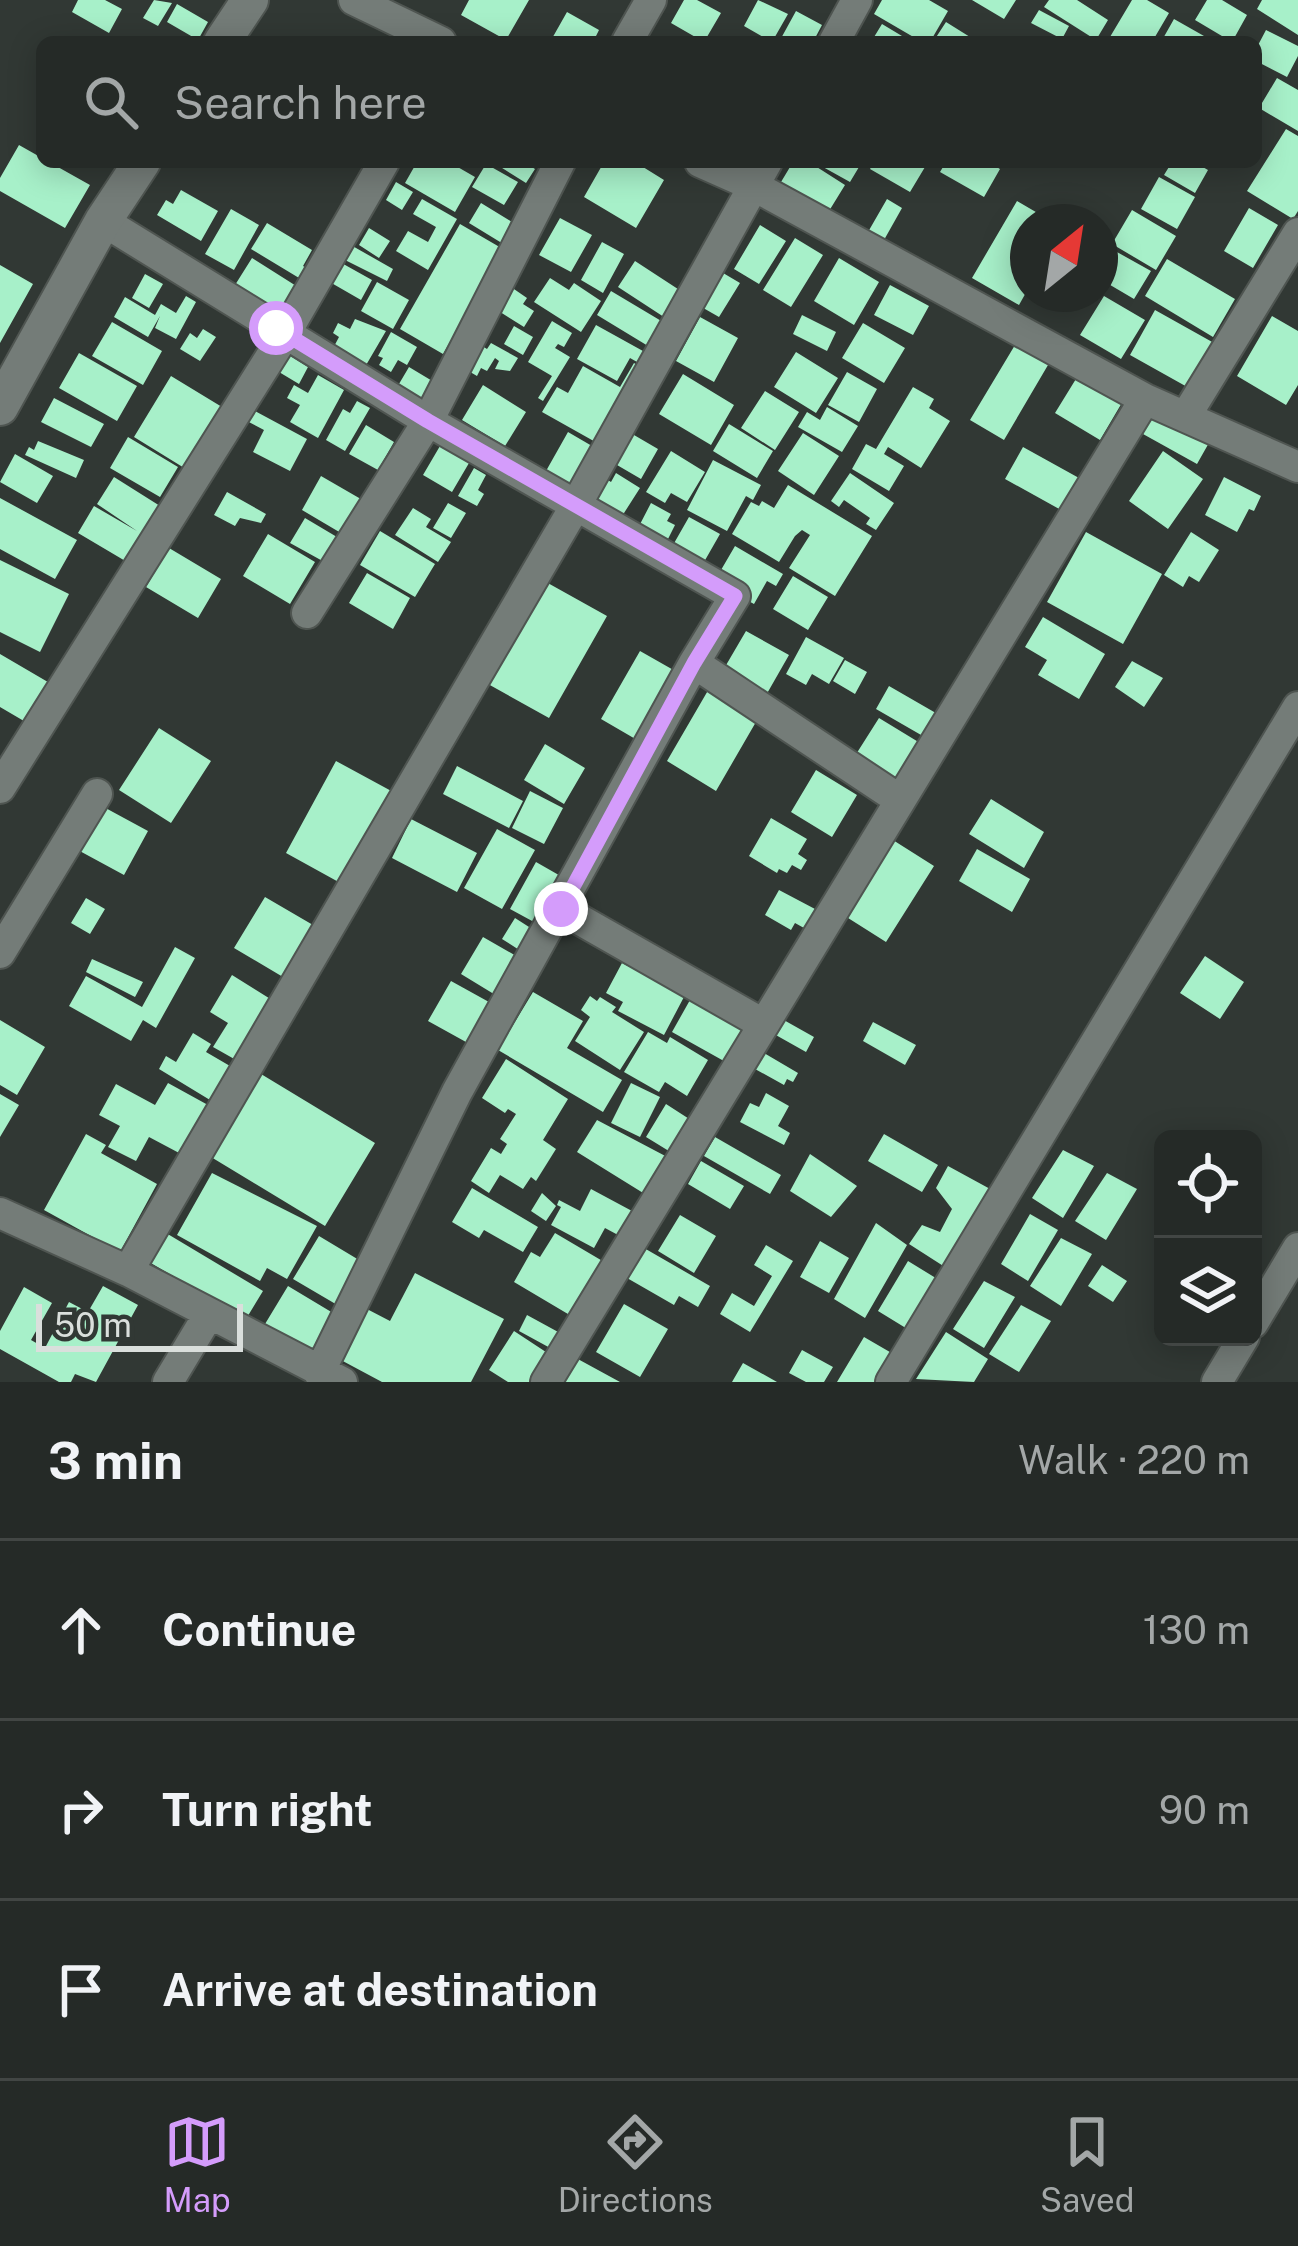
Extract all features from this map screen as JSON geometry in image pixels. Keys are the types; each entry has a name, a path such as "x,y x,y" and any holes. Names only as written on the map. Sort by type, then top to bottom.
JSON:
{"street":[{"path":"226,36 250,0"},
{"path":"354,0 429,36"},
{"path":"631,36 652,0"},
{"path":"837,36 857,0"},
{"path":"0,407 103,221 138,168"},
{"path":"0,788 285,334 380,168"},
{"path":"307,613 428,421 557,168"},
{"path":"730,168 761,174 1145,399 1298,467"},
{"path":"128,1271 576,505 761,174"},
{"path":"5,1227 128,1271 330,1377 457,1092 735,596 428,421 103,221"},
{"path":"1187,414 1298,232"},
{"path":"546,1382 1145,399"},
{"path":"694,663 900,800"},
{"path":"892,1382 1298,706"},
{"path":"0,953 97,794"},
{"path":"561,909 763,1024"},
{"path":"1262,1308 1298,1248"},
{"path":"168,1382 209,1314"},
{"path":"1217,1382 1239,1346"}],"building":[{"path":"78,0 105,0 122,9 109,33 72,12"},
{"path":"154,0 172,3 158,26 143,18"},
{"path":"469,0 529,0 508,36 499,36 461,15"},
{"path":"684,0 697,0 721,13 708,36 694,36 671,23"},
{"path":"758,0 788,14 775,36 762,36 744,26"},
{"path":"882,0 929,0 948,11 933,36 912,36 874,14"},
{"path":"972,0 1016,0 1004,19"},
{"path":"1049,0 1077,0 1108,20 1098,36 1090,36 1044,7"},
{"path":"1132,0 1147,0 1169,13 1156,36 1111,36"},
{"path":"1207,0 1222,0 1247,15 1235,36 1222,36 1195,20"},
{"path":"1262,0 1298,0 1298,35 1257,9"},
{"path":"177,4 208,22 200,36 191,36 167,22"},
{"path":"1039,10 1069,26 1064,36 1056,36 1031,23"},
{"path":"796,11 822,25 816,36 782,36"},
{"path":"567,12 599,30 596,36 553,36"},
{"path":"1174,19 1204,36 1164,36"},
{"path":"946,22 968,36 937,36"},
{"path":"882,24 902,36 875,36"},
{"path":"1266,30 1298,46 1287,77 1262,64"},
{"path":"1277,78 1298,90 1298,131 1262,110"},
{"path":"1286,129 1298,136 1298,211 1293,219 1247,191"},
{"path":"19,145 36,155 36,168 60,168 90,185 65,228 0,191 0,178"},
{"path":"414,168 459,168 475,177 455,212 405,183"},
{"path":"484,168 518,182 504,205 472,187"},
{"path":"502,168 533,168 526,183"},
{"path":"601,168 645,168 664,180 636,228 584,197"},
{"path":"789,168 818,168 845,185 829,211 781,182"},
{"path":"825,168 858,168 850,182"},
{"path":"871,168 924,168 910,192"},
{"path":"942,168 1000,169 984,197 940,172"},
{"path":"1168,168 1208,170 1195,193 1164,175"},
{"path":"1159,177 1195,197 1177,229 1141,209"},
{"path":"396,182 413,192 402,210 386,200"},
{"path":"181,190 218,211 201,241 157,215 166,200 173,204"},
{"path":"422,199 457,219 428,270 396,251 408,231 428,242 436,227 413,214"},
{"path":"887,199 902,208 884,240 868,232"},
{"path":"481,203 517,225 505,245 469,223"},
{"path":"1249,208 1278,225 1253,268 1224,251"},
{"path":"231,209 259,225 234,270 205,254"},
{"path":"1132,210 1176,236 1156,270 1118,248 1118,234"},
{"path":"1010,213 1010,300 972,278"},
{"path":"560,218 592,235 571,272 539,255"},
{"path":"267,223 312,250 303,266 315,273 309,284 251,249"},
{"path":"460,224 503,249 443,354 400,329"},
{"path":"760,225 786,241 759,284 734,269"},
{"path":"369,228 390,241 379,258 359,245"},
{"path":"795,238 823,255 791,307 763,290"},
{"path":"602,242 624,254 603,293 581,280"},
{"path":"349,244 393,269 387,281 341,258"},
{"path":"1118,253 1151,271 1134,299 1118,290"},
{"path":"252,258 301,289 279,323 230,293"},
{"path":"839,258 879,282 854,325 814,301"},
{"path":"1167,259 1235,299 1213,337 1145,296"},
{"path":"338,261 372,280 361,300 328,281"},
{"path":"635,261 684,293 667,319 618,287"},
{"path":"0,265 33,284 0,343"},
{"path":"718,270 740,283 719,317 698,305"},
{"path":"145,274 163,284 149,308 132,298"},
{"path":"550,278 569,290 574,283 601,301 581,332 534,302"},
{"path":"377,282 409,300 393,329 361,311"},
{"path":"890,285 929,306 913,335 874,315"},
{"path":"511,287 527,298 523,304 534,311 524,327 497,310"},
{"path":"611,291 668,325 653,349 597,315"},
{"path":"186,296 196,302 176,339 155,328 160,316 148,337 114,317 125,297 155,315 161,304 176,313"},
{"path":"1118,304 1145,320 1121,359 1080,335 1094,312 1118,312"},
{"path":"1155,310 1214,343 1189,388 1130,355"},
{"path":"802,315 836,332 827,351 793,334"},
{"path":"1272,316 1298,331 1298,385 1286,405 1237,376"},
{"path":"700,317 738,338 714,382 676,361"},
{"path":"355,319 386,331 362,372 330,354 339,337 333,333 338,323 350,329"},
{"path":"552,321 572,333 564,347 558,344 555,348 570,357 543,401 538,398 552,376 528,362"},
{"path":"112,322 162,351 143,385 92,356"},
{"path":"863,323 905,348 884,383 842,358"},
{"path":"596,325 652,356 646,367 630,358 617,381 577,359"},
{"path":"514,326 533,337 523,355 504,344"},
{"path":"203,329 216,337 200,361 180,349 190,333 197,338"},
{"path":"391,332 417,347 407,365 398,360 391,372 379,365 383,358 378,356"},
{"path":"491,343 518,358 510,371 495,369 499,361 495,358 477,376 465,369 479,344 487,349"},
{"path":"1015,345 1048,365 1004,440 970,420"},
{"path":"284,352 308,367 299,384 274,369"},
{"path":"796,352 838,378 816,413 774,387"},
{"path":"79,353 137,386 117,421 59,388"},
{"path":"634,363 648,372 599,444 542,412 557,387 568,393 583,366 620,387"},
{"path":"409,367 439,385 426,406 396,389"},
{"path":"847,372 877,389 859,422 828,405"},
{"path":"683,374 734,405 711,445 659,414"},
{"path":"1079,374 1123,401 1100,440 1055,413"},
{"path":"318,375 344,390 318,438 290,422 300,405 287,398 294,385 308,393"},
{"path":"171,376 222,407 194,474 134,437"},
{"path":"483,385 526,412 505,446 462,420"},
{"path":"913,387 934,399 929,408 950,421 921,468 888,447 884,454 904,466 889,491 852,469 866,444 876,449"},
{"path":"765,391 799,412 775,450 741,428"},
{"path":"54,398 104,424 91,447 41,422"},
{"path":"357,401 370,408 345,451 326,440 343,409 350,413"},
{"path":"827,407 858,426 842,452 798,427 807,412 820,420"},
{"path":"251,409 307,439 290,471 253,452 264,430 245,420"},
{"path":"1155,411 1210,441 1197,464 1143,434"},
{"path":"729,424 773,451 757,478 713,451"},
{"path":"366,425 394,442 378,470 349,454"},
{"path":"622,428 658,449 641,479 605,458"},
{"path":"568,432 592,446 570,485 546,471"},
{"path":"803,433 839,456 814,495 778,471"},
{"path":"128,437 178,467 160,497 110,468"},
{"path":"38,441 84,460 76,478 25,455"},
{"path":"440,446 469,463 452,492 423,475"},
{"path":"1023,447 1079,478 1061,510 1005,479"},
{"path":"671,451 705,472 687,502 671,493 665,503 646,492"},
{"path":"1163,451 1203,479 1168,529 1129,501"},
{"path":"15,454 53,476 37,503 0,482"},
{"path":"713,460 761,485 753,500 746,496 727,531 687,510"},
{"path":"474,468 486,475 477,506 458,496"},
{"path":"616,473 640,488 617,524 584,505 602,476 611,482"},
{"path":"850,473 894,503 876,530 866,524 870,518 844,500 839,507 831,501"},
{"path":"321,476 366,502 346,536 302,510"},
{"path":"114,477 168,511 127,562 78,533 94,506 137,531 97,504"},
{"path":"1224,477 1261,496 1237,532 1205,515"},
{"path":"788,485 872,536 835,596 789,568 810,535 802,530 779,562 732,534 751,502 759,506 762,501 774,508"},
{"path":"227,492 266,514 261,523 240,518 235,526 214,515"},
{"path":"0,498 77,540 55,579 0,549"},
{"path":"448,503 466,513 451,538 433,528"},
{"path":"651,503 671,514 667,521 675,525 667,541 637,530"},
{"path":"413,508 431,519 426,527 451,542 438,562 395,535"},
{"path":"689,517 720,534 704,562 673,545"},
{"path":"305,518 342,540 328,564 290,543"},
{"path":"380,531 435,564 415,597 360,565"},
{"path":"1086,532 1162,574 1123,644 1047,602"},
{"path":"1191,532 1219,550 1199,582 1189,576 1183,587 1164,575"},
{"path":"268,534 315,562 290,604 243,576"},
{"path":"735,546 783,574 776,586 767,581 754,604 714,582"},
{"path":"169,548 221,579 198,618 146,587"},
{"path":"0,560 69,594 40,652 0,632"},
{"path":"367,573 410,598 393,629 349,603"},
{"path":"793,576 828,597 808,630 773,609"},
{"path":"546,582 607,616 549,718 488,684"},
{"path":"1043,617 1105,654 1079,699 1038,675 1047,660 1025,647"},
{"path":"746,631 789,655 765,697 722,672"},
{"path":"806,637 844,658 829,684 812,674 806,685 786,674"},
{"path":"640,651 684,676 644,744 601,719"},
{"path":"0,654 53,685 29,724 0,707"},
{"path":"845,660 867,672 855,694 833,681"},
{"path":"1132,661 1163,678 1144,707 1115,687"},
{"path":"889,686 941,716 928,739 876,709"},
{"path":"710,687 760,715 716,791 667,761"},
{"path":"879,718 925,746 899,788 853,759"},
{"path":"159,728 211,761 171,823 119,790"},
{"path":"545,744 585,768 564,804 524,780"},
{"path":"336,761 395,793 344,885 286,853"},
{"path":"457,766 523,801 509,828 443,794"},
{"path":"816,770 857,795 832,837 791,812"},
{"path":"530,791 563,808 544,844 512,828"},
{"path":"991,799 1044,832 1024,868 969,834"},
{"path":"100,805 148,831 124,875 76,849"},
{"path":"771,818 807,839 798,854 807,860 801,870 792,865 787,873 779,869 777,873 749,856"},
{"path":"411,819 477,853 457,892 392,858"},
{"path":"497,829 535,850 502,909 464,888"},
{"path":"885,835 934,866 886,942 837,911"},
{"path":"977,849 1030,879 1012,912 959,881"},
{"path":"536,862 571,882 545,928 510,909"},
{"path":"779,890 815,909 804,928 795,923 791,930 765,915"},
{"path":"265,897 313,925 283,977 234,948"},
{"path":"86,898 105,909 90,934 71,923"},
{"path":"515,918 540,934 527,955 502,939"},
{"path":"483,937 525,961 502,999 461,974"},
{"path":"175,947 195,958 156,1028 143,1020 131,1041 69,1006 86,976 142,1007"},
{"path":"1205,956 1244,982 1220,1019 1180,993"},
{"path":"92,959 143,982 135,997 86,972"},
{"path":"622,963 685,995 664,1035 618,1011 623,1002 606,993"},
{"path":"232,975 272,1000 236,1060 213,1047 228,1023 210,1012"},
{"path":"451,981 498,1007 475,1047 428,1021"},
{"path":"533,992 583,1021 567,1048 622,1080 603,1112 498,1050"},
{"path":"590,996 616,1007 612,1012 644,1032 620,1070 575,1041 590,1017 581,1010"},
{"path":"690,1000 749,1033 731,1065 672,1032"},
{"path":"782,1019 814,1037 806,1052 774,1034"},
{"path":"0,1020 45,1047 17,1095 0,1085"},
{"path":"873,1022 916,1045 905,1065 863,1041"},
{"path":"648,1032 667,1043 670,1037 708,1060 687,1096 665,1082 659,1092 624,1072"},
{"path":"193,1033 211,1044 206,1052 230,1066 210,1100 159,1069 166,1056 176,1062"},
{"path":"764,1053 798,1073 793,1082 787,1079 784,1085 755,1069"},
{"path":"506,1059 568,1099 543,1140 556,1149 536,1181 531,1177 523,1189 500,1175 489,1193 471,1181 491,1148 501,1154 507,1144 500,1139 516,1114 508,1109 505,1113 482,1098"},
{"path":"261,1074 375,1143 325,1226 211,1157"},
{"path":"168,1083 208,1105 181,1154 149,1137 136,1161 108,1147 120,1126 99,1115 116,1084 155,1105"},
{"path":"631,1083 660,1097 640,1137 611,1123"},
{"path":"766,1093 789,1106 778,1126 790,1133 784,1145 740,1122 750,1103 759,1107"},
{"path":"0,1094 19,1105 0,1137"},
{"path":"666,1104 697,1124 677,1156 646,1137"},
{"path":"597,1120 671,1159 648,1196 577,1152"},
{"path":"86,1134 106,1145 101,1153 157,1184 120,1252 44,1210"},
{"path":"884,1134 938,1165 922,1192 868,1161"},
{"path":"715,1137 781,1175 770,1194 704,1156"},
{"path":"1063,1150 1094,1166 1063,1218 1032,1198"},
{"path":"810,1154 857,1186 831,1217 790,1191"},
{"path":"701,1161 744,1186 730,1209 688,1184"},
{"path":"948,1166 992,1190 948,1269 909,1244 922,1225 940,1232 952,1209 936,1188"},
{"path":"212,1173 317,1226 287,1279 267,1268 260,1281 177,1235"},
{"path":"1107,1173 1137,1189 1106,1240 1075,1221"},
{"path":"472,1188 538,1227 523,1252 484,1230 479,1238 452,1222"},
{"path":"591,1189 632,1211 618,1235 605,1228 594,1248 551,1225 561,1207 559,1200 580,1211"},
{"path":"542,1193 556,1206 546,1221 531,1211"},
{"path":"1030,1214 1058,1230 1028,1281 1001,1264"},
{"path":"680,1215 716,1236 694,1273 658,1251"},
{"path":"876,1223 907,1245 865,1318 834,1299"},
{"path":"161,1230 263,1291 246,1319 144,1259"},
{"path":"555,1233 611,1266 573,1317 514,1282 531,1252 540,1257"},
{"path":"319,1236 364,1263 339,1306 293,1279"},
{"path":"1061,1238 1092,1254 1061,1306 1030,1286"},
{"path":"820,1241 849,1258 829,1293 800,1277"},
{"path":"766,1245 793,1261 750,1332 720,1314 732,1293 754,1306 772,1276 754,1265"},
{"path":"644,1248 710,1286 698,1307 679,1296 674,1305 627,1278"},
{"path":"908,1261 939,1280 909,1330 878,1311"},
{"path":"1102,1265 1127,1281 1113,1302 1088,1286"},
{"path":"415,1273 504,1319 471,1382 382,1382 339,1359 365,1308 390,1321"},
{"path":"984,1281 1015,1297 984,1348 953,1329"},
{"path":"103,1286 138,1305 96,1382 75,1374 71,1382 59,1382 0,1349 0,1331 24,1287 52,1303 31,1340 45,1348 69,1302 88,1312"},
{"path":"288,1286 338,1316 316,1354 265,1324"},
{"path":"624,1304 668,1329 640,1377 596,1352"},
{"path":"1021,1305 1051,1321 1019,1372 989,1354"},
{"path":"527,1315 560,1333 552,1349 519,1331"},
{"path":"514,1331 552,1356 535,1382 508,1382 489,1370"},
{"path":"946,1332 988,1359 974,1382 916,1379"},
{"path":"864,1337 895,1355 879,1382 837,1382"},
{"path":"802,1350 833,1367 824,1382 806,1382 789,1373"},
{"path":"576,1358 620,1382 562,1382"},
{"path":"743,1363 777,1382 732,1382"}],"route":[{"path":"276,328 428,421 735,596 561,909"}]}
